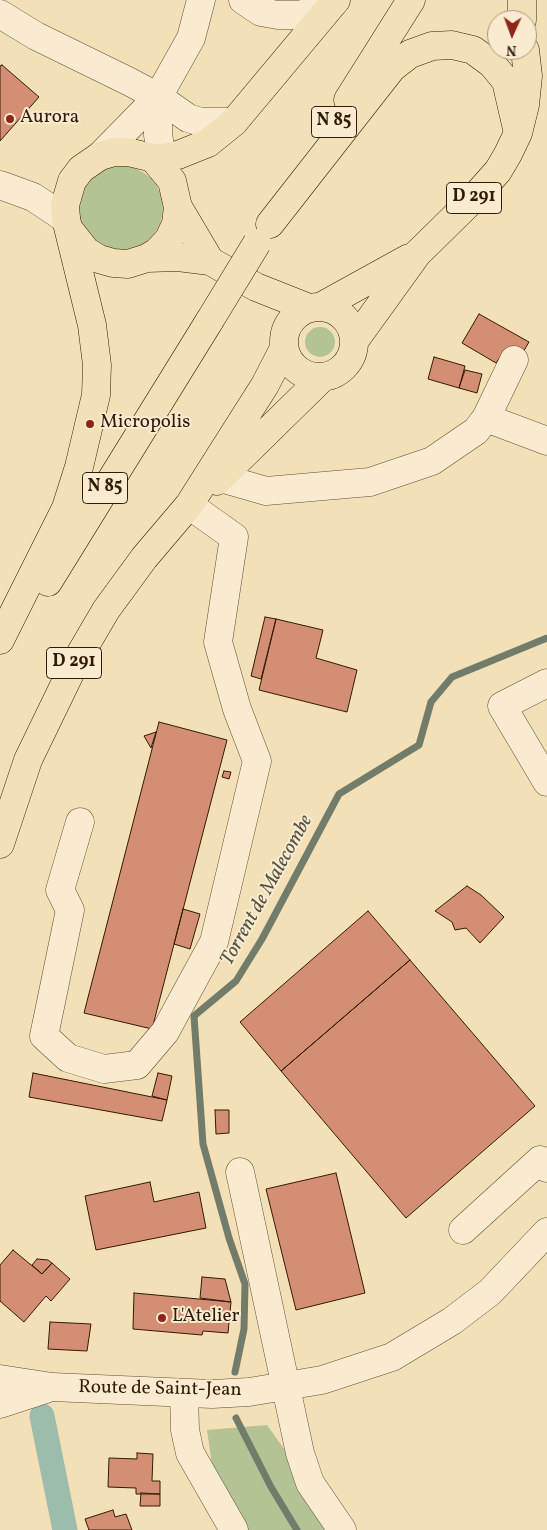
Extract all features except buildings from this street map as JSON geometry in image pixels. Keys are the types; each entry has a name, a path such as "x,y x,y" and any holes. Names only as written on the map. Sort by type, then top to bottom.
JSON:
{"main road":[{"name":"N 85","path":"0,657 411,0"},
{"path":"0,640 66,508 79,467 96,395 97,365 92,326 65,205 72,181 81,168 100,156 114,152 128,152 160,162 208,143 234,122 336,1"},
{"path":"263,234 392,68 410,54 432,46 452,45 473,50 492,64 506,82 518,133"},
{"name":"D 291","path":"354,340 417,254 473,199 498,171 518,133 525,104 528,76 526,60"},
{"path":"148,258 157,252 169,239 176,224 178,206 176,194 160,162"},
{"path":"178,206 210,261"},
{"path":"68,224 86,251 99,259 113,263 128,264 148,258 178,257 210,261 256,287 316,307 332,309 348,321 354,340 349,360 342,368 323,377 312,376 294,367 284,341 256,287"},
{"name":"D 291","path":"316,307 417,254"},
{"path":"284,341 293,318 316,307"},
{"name":"D 291","path":"190,505 265,386 284,341"},
{"name":"D 291","path":"0,844 28,760 75,663 106,610 144,558 190,505 221,478 323,377"}],"street":[{"path":"100,156 158,97 191,38 201,0"},
{"path":"243,0 261,12 278,15 298,15 316,11 336,1"},
{"path":"0,14 36,36 158,97 188,118 202,122 234,122"},
{"path":"158,97 160,162"},
{"path":"0,184 36,187 72,181"},
{"path":"0,184 33,197 68,224"},
{"path":"221,478 266,491 370,482 432,460 476,431 486,418 514,360"},
{"path":"486,418 547,440"},
{"path":"80,822 60,890 70,910 44,1036 68,1058 77,1061 104,1069 137,1065 165,1032 214,942 257,761 237,709 218,642 234,537 190,505"},
{"path":"547,683 502,706 547,782"},
{"path":"463,1230 540,1160 547,1168"},
{"path":"240,1172 300,1453 310,1483 342,1530"},
{"name":"Route de Saint-Jean","path":"0,1379 52,1387 184,1393 249,1392 322,1380 392,1357 452,1321 490,1292 547,1232"},
{"name":"Route de Saint-Jean","path":"0,1404 52,1387"},
{"path":"184,1393 185,1430 190,1453 234,1530"}],"green space":[{"path":"121,166 137,169 151,178 160,192 163,208 160,224 151,238 137,247 121,250 105,247 91,238 82,224 79,208 82,192 91,178 105,169"},
{"path":"320,327 331,331 335,342 331,353 320,357 309,353 305,342 309,331"},
{"path":"267,1425 342,1530 234,1530 217,1500 207,1430"}],"waterway":[{"name":"Torrent de Malecombe","path":"235,1372 244,1329 245,1284 229,1238 203,1144 194,1016 236,981 262,939 339,794 419,745 431,702 452,677 547,638"},
{"path":"42,1416 65,1530"},
{"name":"Torrent de Malecombe","path":"236,1418 271,1487 297,1530"}],"place":[{"name":"Aurora","path":"10,119"},
{"name":"Micropolis","path":"90,424"},
{"name":"L'Atelier","path":"162,1318"}]}
